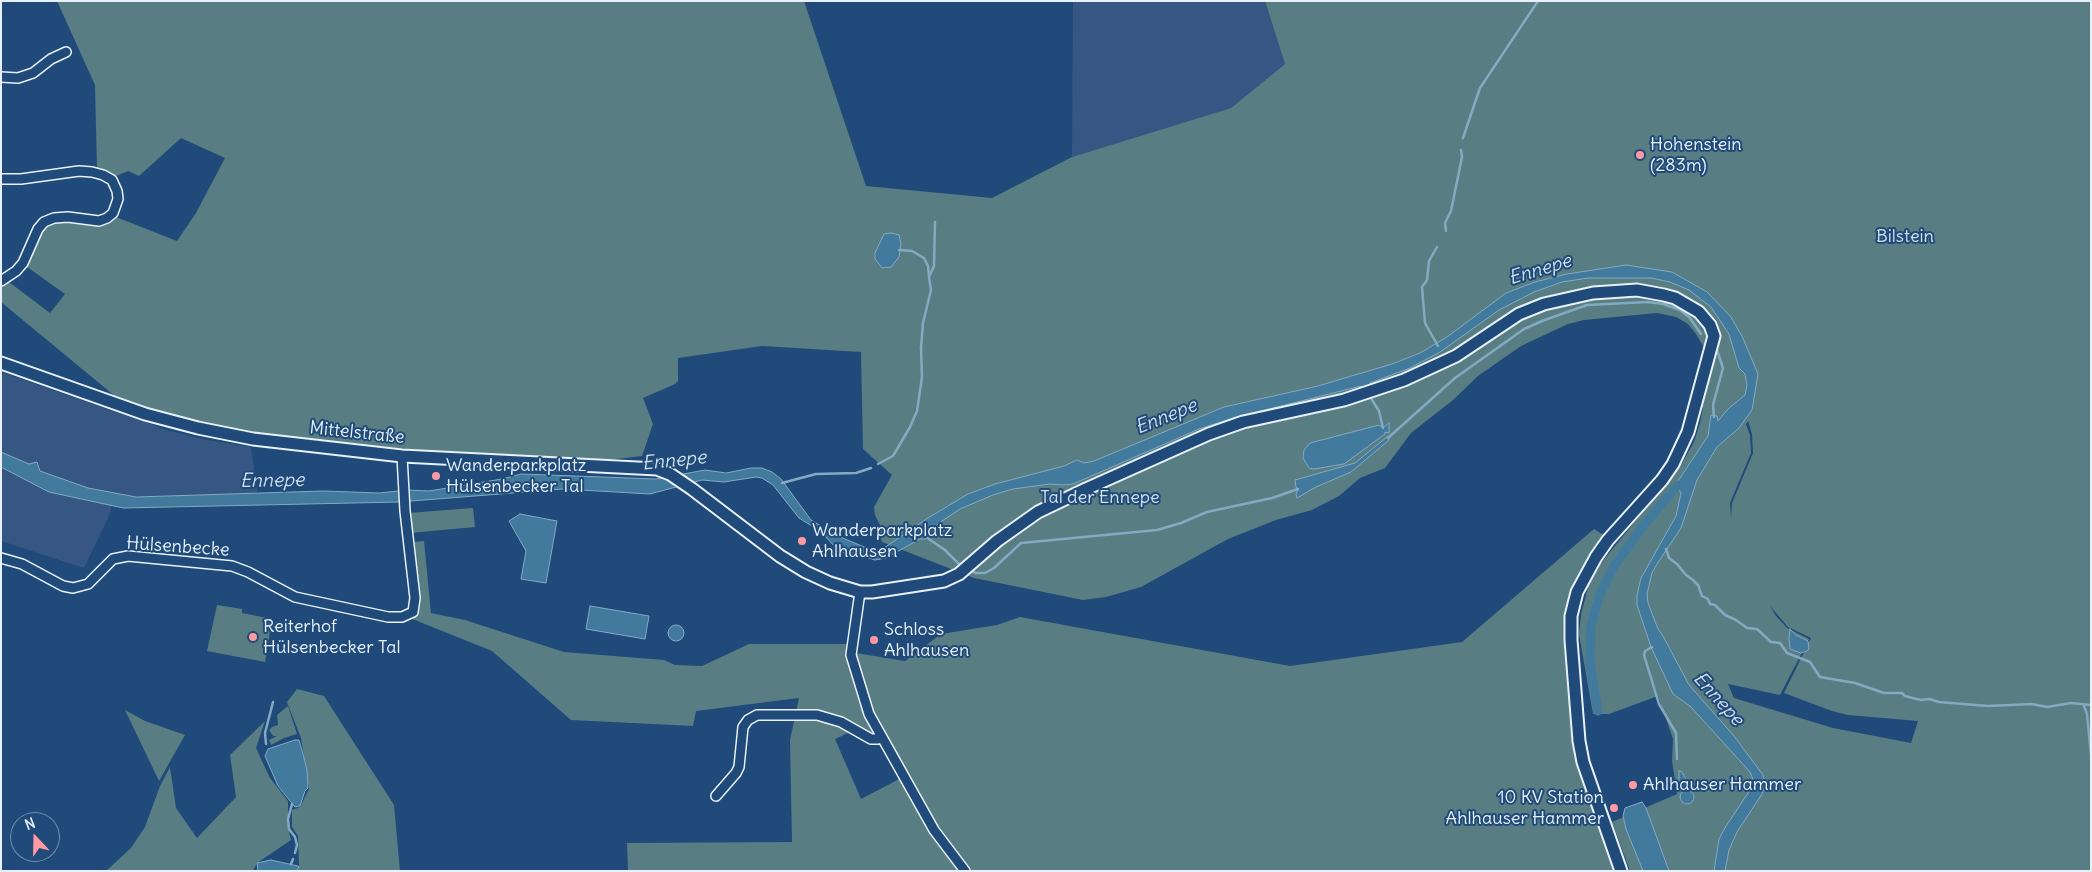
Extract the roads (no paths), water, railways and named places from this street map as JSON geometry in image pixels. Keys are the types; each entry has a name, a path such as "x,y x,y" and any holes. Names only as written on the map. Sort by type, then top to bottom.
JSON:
{"street":[{"path":"1,77 18,78 33,73 51,59 66,52"},
{"path":"1,179 79,171 92,172 108,177 115,184 118,191 116,206 107,218 99,221 68,217 54,218 44,222 38,229 23,263 16,271 1,281"},
{"path":"965,871 934,830 869,714 851,655 860,592 921,585 960,574 997,541 1038,512 1209,434 1243,422 1369,393 1404,380 1437,366 1519,314 1570,297 1610,291 1649,291 1675,298 1698,312 1710,325 1714,336 1688,432 1681,450 1662,480 1613,534 1596,557 1577,592 1571,616 1571,640 1579,741 1583,762 1621,871"},
{"name":"Mittelstraße","path":"1,363 145,414 198,428 253,439 402,456 657,469 670,474 780,556 806,572 830,583 860,592"},
{"name":"Hülsenbecke","path":"1,558 22,564 63,586 73,588 88,584 113,559 128,556 232,566 248,572 295,597 388,617 402,617 413,612 415,598 405,512 402,456"},
{"path":"716,796 736,774 741,759 743,727 748,720 757,715 817,715 841,722 871,739 882,737"}],"waterway":[{"path":"1463,138 1480,88 1538,1"},
{"path":"1446,231 1445,223 1451,211 1462,157 1461,150"},
{"path":"878,464 893,456 917,411 922,377 921,348 923,323 931,290 929,277 934,266 935,222"},
{"path":"1437,247 1429,261 1427,280 1422,287 1425,323 1438,346"},
{"path":"899,250 912,251 924,258 928,266 929,276"},
{"path":"1388,438 1455,378 1524,329 1587,305 1648,302 1663,304 1680,310 1690,318 1701,334"},
{"path":"1714,417 1713,405 1723,368 1716,347"},
{"path":"1369,395 1379,411 1383,428"},
{"path":"782,483 816,474 856,473 871,468"},
{"path":"1598,711 1590,664 1591,626 1600,594 1614,566 1644,525 1677,486 1688,482"},
{"path":"969,570 976,573 985,573 994,568 1021,543 1157,530 1181,523 1207,512 1272,498 1298,489"},
{"path":"926,537 945,550 961,566"},
{"path":"1666,549 1669,558 1698,585 1702,596 1708,599 1710,604 1715,605 1725,615 1747,628 1757,629 1771,642 1780,643 1787,653 1810,662 1820,677 1855,683 1884,693 1902,693 1905,696 1921,700 1929,699 1939,702 1988,706 2032,704 2047,707 2071,703 2091,705"},
{"path":"1652,647 1645,651 1644,655 1659,704 1676,733 1677,759"},
{"name":"Hülsenbecke","path":"266,744 265,733 273,702"},
{"path":"2084,706 2087,714 2091,755"},
{"name":"Hülsenbecke","path":"292,804 288,819 289,829 295,837 297,845 295,853"},
{"name":"Hülsenbecke","path":"291,864 293,859"}],"place":[{"name":"Hohenstein (283m)","path":"1640,155"},
{"name":"Wanderparkplatz Hülsenbecker Tal","path":"436,476"},
{"name":"Wanderparkplatz Ahlhausen","path":"802,541"},
{"name":"Reiterhof Hülsenbecker Tal","path":"253,637"},
{"name":"Schloss Ahlhausen","path":"874,640"},
{"name":"Ahlhauser Hammer","path":"1633,785"},
{"name":"10 KV Station Ahlhauser Hammer","path":"1614,808"}],"park label":[{"name":"Bilstein","path":"1905,237"},
{"name":"Tal der Ennepe","path":"1100,498"}],"water label":[{"name":"Ennepe","path":"1540,270"},
{"name":"Ennepe","path":"1166,417"},
{"name":"Ennepe","path":"674,461"},
{"name":"Ennepe","path":"272,481"},
{"name":"Ennepe","path":"1718,699"}]}
